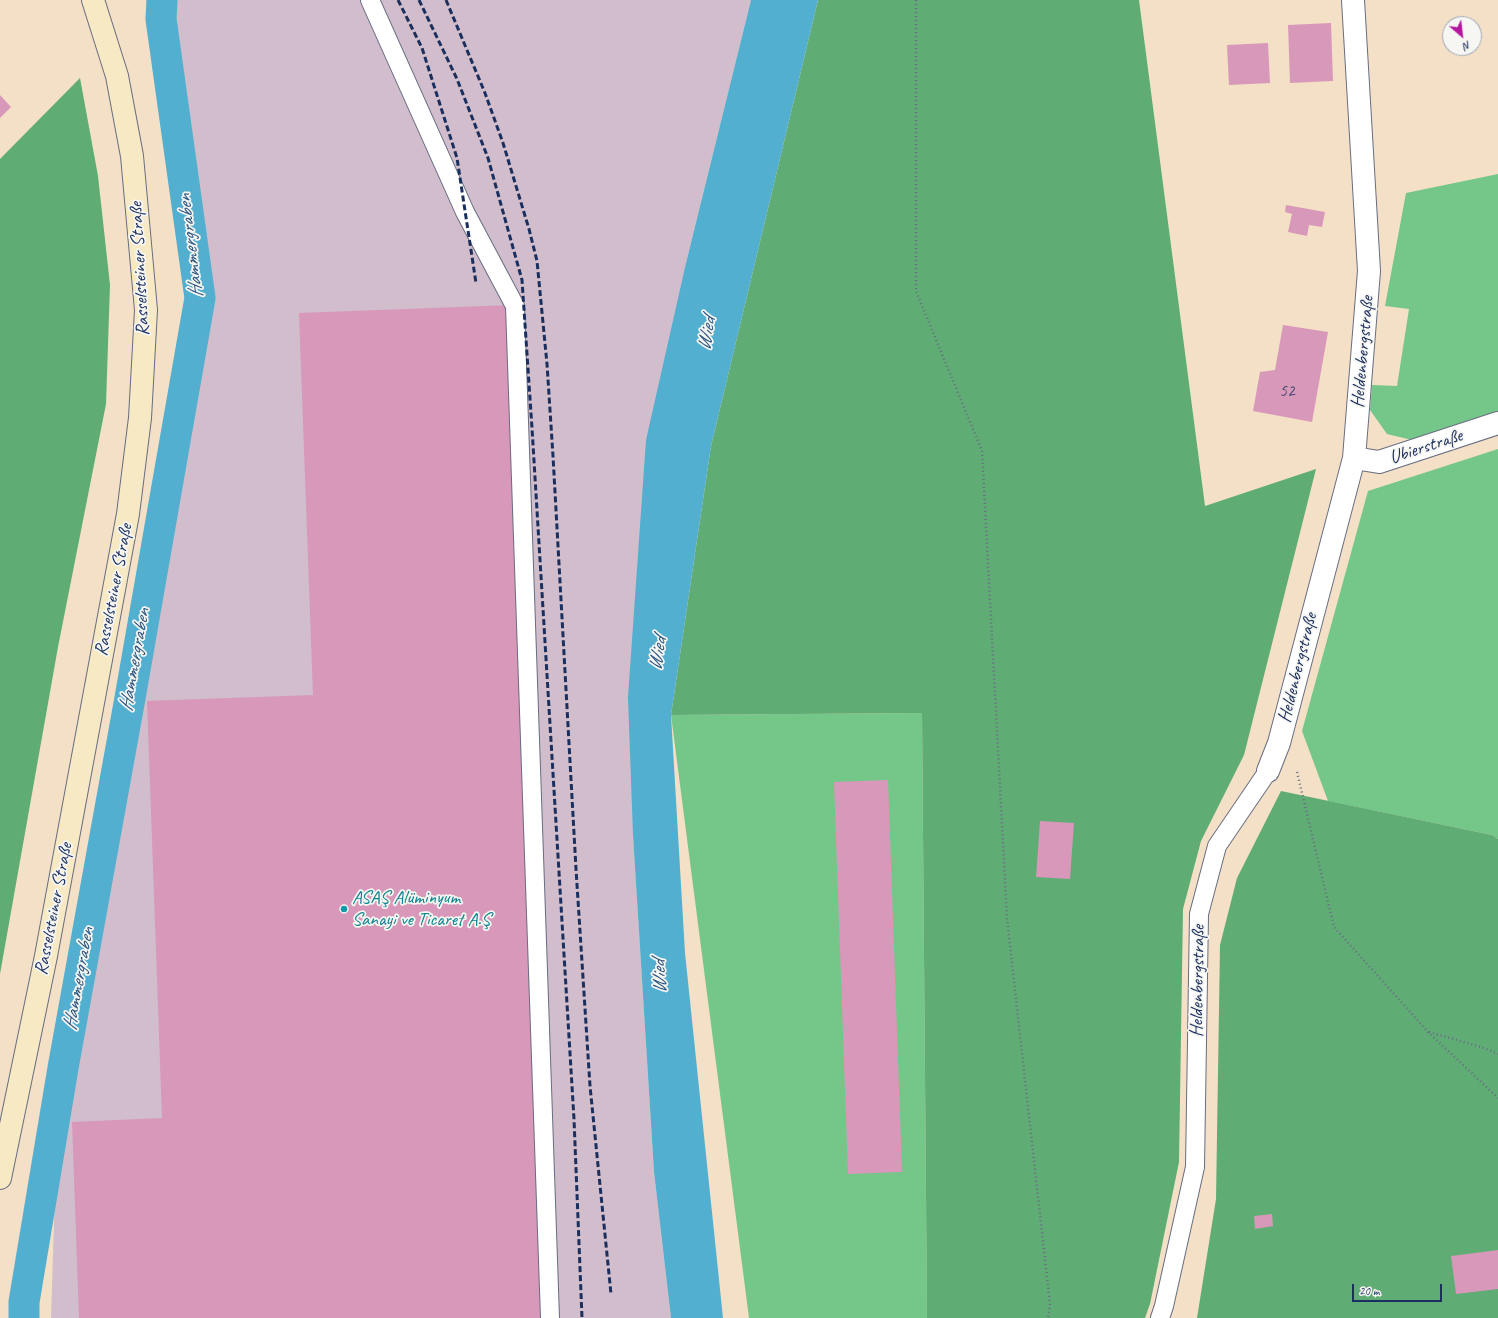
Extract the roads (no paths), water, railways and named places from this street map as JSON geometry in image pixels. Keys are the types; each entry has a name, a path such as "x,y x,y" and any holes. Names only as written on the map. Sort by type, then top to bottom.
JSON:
{"main road":[{"name":"Rasselsteiner Straße","path":"0,1178 46,956 128,514 140,418 146,310 132,156 117,76 93,0"}],"street":[{"name":"Heldenbergstraße","path":"1268,772 1279,744 1354,458 1369,271 1353,0"},
{"name":"Ubierstraße","path":"1354,458 1379,462 1498,423"}],"lane":[{"path":"370,0 465,212 515,306 550,1318"},
{"name":"Heldenbergstraße","path":"1160,1318 1195,1168 1199,914 1217,846 1268,772"}],"water":[{"name":"Wied","path":"751,0 818,0 711,446 671,715 685,953 723,1318 671,1318 654,1172 633,835 628,697 646,440 686,263"}],"waterway":[{"name":"Hammergraben","path":"24,1318 24,1302 63,1068 200,298 161,19 162,0"}],"railway":[{"path":"398,0 422,48 457,158 476,283"},
{"path":"419,0 457,79 488,158 522,280 574,1119 582,1318"},
{"path":"446,0 485,93 503,143 537,261 547,364 553,456 576,869 590,1086 611,1294"}],"place":[{"name":"ASAŞ Alüminyum Sanayi ve Ticaret A.Ş","path":"344,909"}]}
